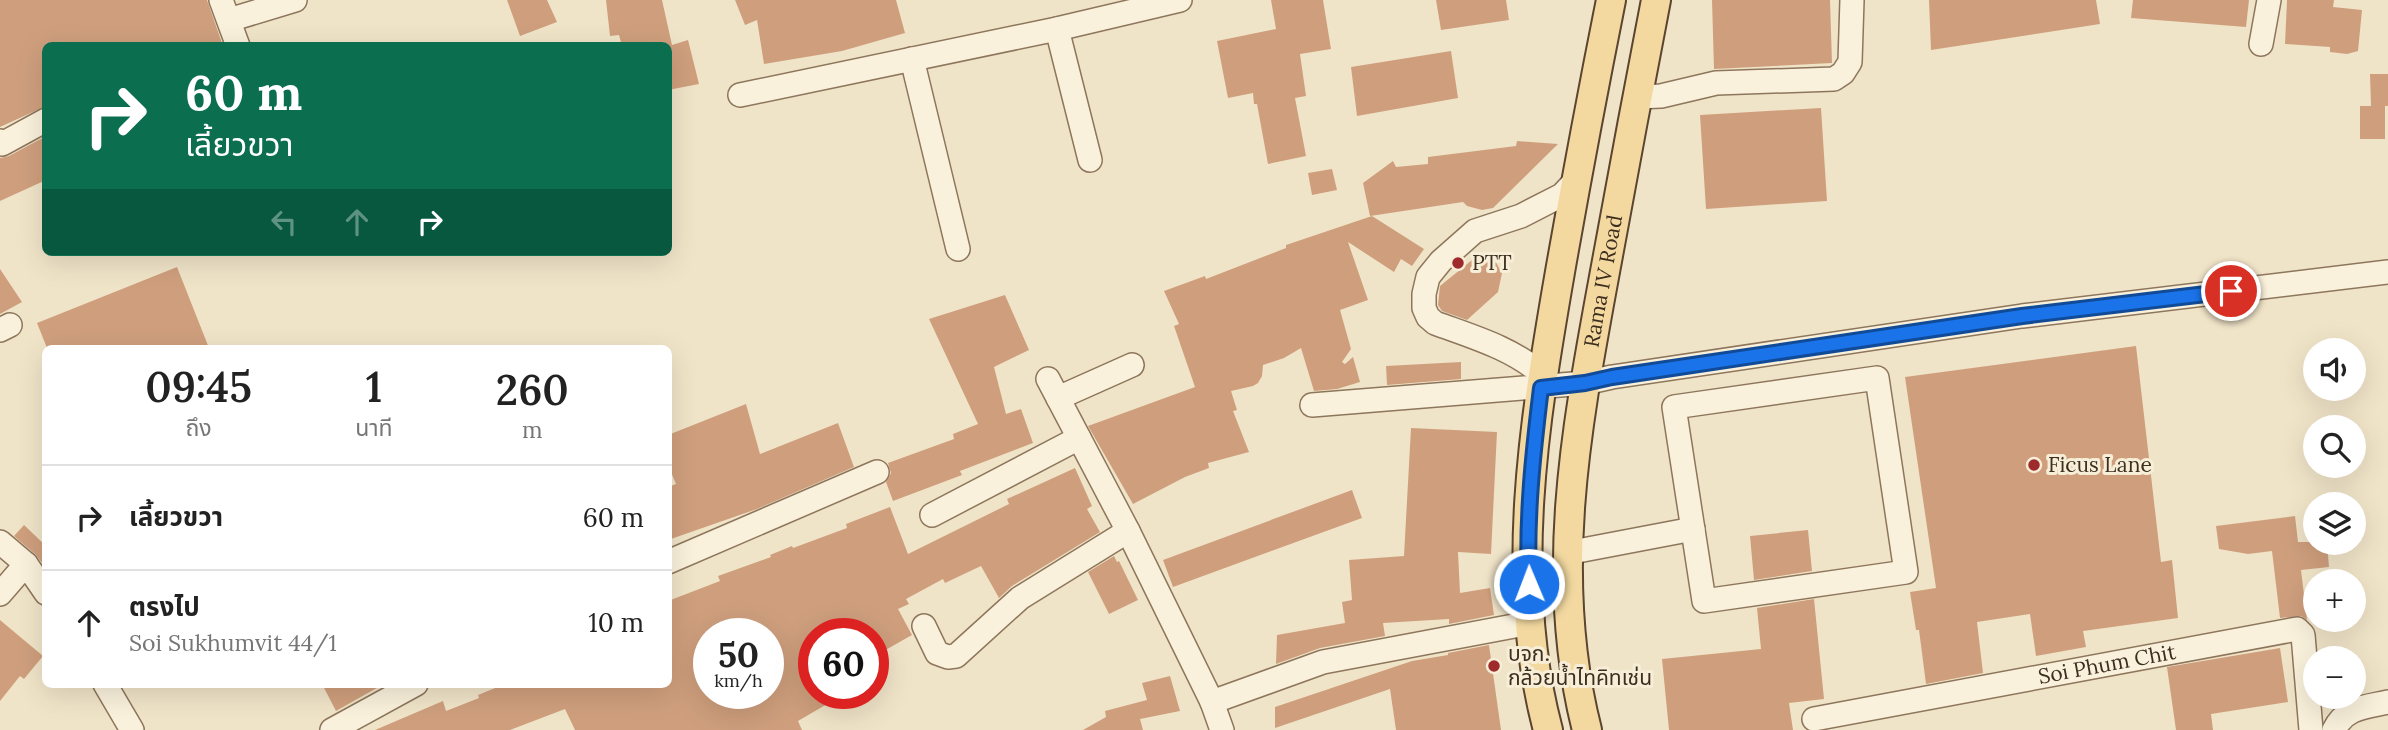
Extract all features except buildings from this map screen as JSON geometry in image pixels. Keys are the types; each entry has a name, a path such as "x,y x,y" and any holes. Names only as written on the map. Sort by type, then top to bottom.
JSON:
{"main road":[{"path":"1548,730 1536,674 1531,623 1528,514 1532,458 1542,381 1611,0"},
{"name":"Rama IV Road","path":"1587,730 1581,707 1569,616 1569,506 1585,383 1656,0"}],"street":[{"path":"229,30 295,0"},
{"path":"740,95 1056,29 1180,0"},
{"path":"1637,97 1661,96 1716,83 1834,79 1843,73 1850,62 1852,0"},
{"path":"2261,44 2269,0"},
{"path":"1056,29 1090,160"},
{"path":"912,59 958,249"},
{"path":"0,141 2,144 42,122"},
{"path":"1542,381 1532,365 1490,342 1435,323 1424,308 1424,294 1428,276 1475,231 1507,221 1562,195 1577,179"},
{"path":"1312,405 1542,381 1585,383 2022,316 2388,272"},
{"path":"1132,365 1053,389 1128,531 1212,702 1220,729"},
{"path":"1877,378 1906,572 1704,601 1693,529 1674,407 1877,378"},
{"path":"932,515 1079,438"},
{"path":"672,559 877,472"},
{"path":"1567,553 1693,529"},
{"path":"924,626 937,653 942,656 956,656 1020,598 1128,531"},
{"path":"0,542 26,564 42,587"},
{"path":"0,594 26,564"},
{"path":"1212,702 1323,662 1531,623"},
{"name":"Soi Phum Chit","path":"1814,719 2297,629 2301,632 2311,730"},
{"path":"107,688 132,730"},
{"path":"332,730 409,688"},
{"path":"2334,730 2351,710 2388,702"}],"place":[{"name":"PTT","path":"1458,263"},
{"name":"Ficus Lane","path":"2034,465"},
{"name":"บจก. กล้วยน้ำไทคิทเช่น","path":"1494,666"}],"route":[{"path":"1529,584 1528,514 1541,388 2022,316 2231,291"}]}
